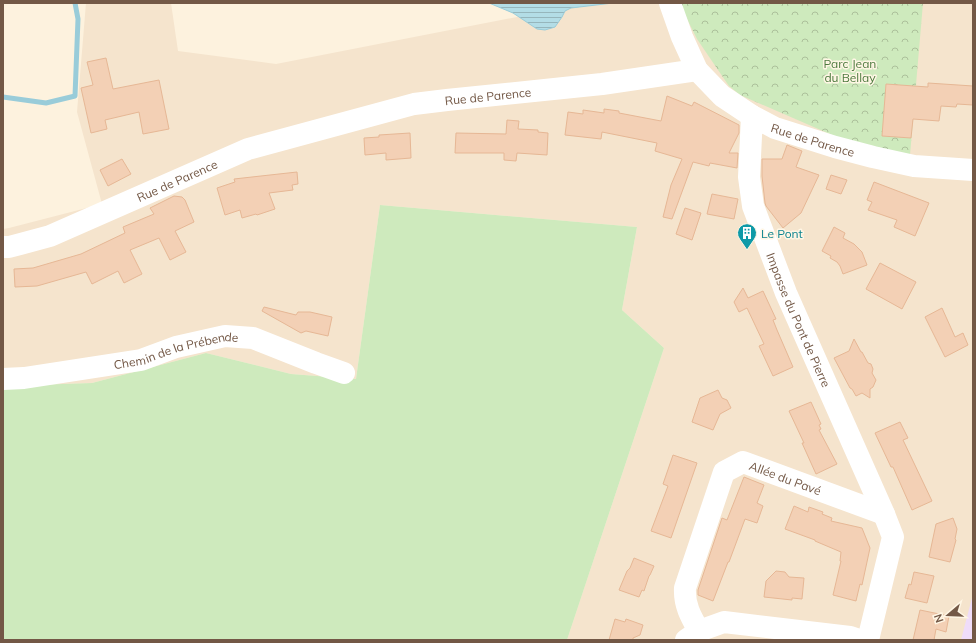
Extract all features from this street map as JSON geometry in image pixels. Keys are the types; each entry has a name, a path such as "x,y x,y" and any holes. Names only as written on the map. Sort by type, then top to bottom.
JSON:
{"street":[{"path":"670,3 682,37 697,70"},
{"name":"Rue de Parence","path":"3,247 10,247 50,236 248,149 414,104 602,84 697,70 722,96 752,116 775,128 835,147 914,166 973,170"},
{"name":"Impasse du Pont de Pierre","path":"752,116 749,177 753,206 786,293 884,514"},
{"name":"Chemin de la Prébende","path":"3,379 24,378 142,360 176,347 224,336 253,338 344,373"},
{"name":"Allée du Pavé","path":"692,636 685,588 724,472 743,462 884,514"},
{"path":"868,640 893,537 884,514"},
{"path":"692,636 724,622 850,637 859,640"}],"shaded area":[{"path":"86,3 171,3 178,51 276,64 588,3 973,3 973,640 567,640 664,348 622,310 637,227 380,205 356,379 291,374 206,353 92,383 3,386 3,229 102,204 77,112"},
{"path":"973,594 973,640 961,640"}],"green space":[{"name":"Parc Jean du Bellay","path":"679,3 923,3 910,155 839,138 740,95 729,86 697,39"},
{"path":"380,205 637,227 622,310 664,348 567,640 3,640 3,386 92,383 206,353 291,374 356,379"}],"water":[{"path":"489,3 613,3 571,8 565,11 555,27 545,30 537,29 513,13"}],"building":[{"path":"106,58 113,89 159,80 169,129 143,134 139,112 105,120 107,129 91,133 81,88 93,85 87,62"},
{"path":"928,83 973,86 973,105 957,104 956,107 941,106 939,121 913,119 911,138 882,136 886,84 928,87"},
{"path":"667,96 692,106 694,102 739,125 739,133 729,153 738,153 737,168 710,163 709,166 693,162 672,219 663,217 671,185 682,159 655,151 657,143 602,132 601,139 565,135 568,112 583,114 583,110 604,113 604,109 661,121"},
{"path":"507,120 519,121 518,129 538,130 538,132 548,133 547,155 517,153 516,161 504,160 504,153 455,153 456,133 506,134"},
{"path":"410,133 411,158 386,160 386,153 365,155 364,138 379,137 379,135"},
{"path":"787,145 802,151 796,167 819,175 801,213 783,228 765,203 762,159 782,159"},
{"path":"122,159 131,174 108,186 100,170"},
{"path":"297,172 298,184 292,185 293,190 269,193 275,209 242,218 240,210 225,215 217,188 235,182 234,179"},
{"path":"831,175 847,180 841,194 826,189"},
{"path":"874,182 929,203 915,236 894,227 897,220 868,210 872,202 867,200"},
{"path":"712,194 738,199 734,219 707,214"},
{"path":"174,196 182,197 185,200 194,222 175,231 186,252 170,260 159,238 130,250 142,274 124,283 118,271 92,284 86,272 37,286 15,287 14,269 33,268 81,254 125,233 123,227 154,214 150,208"},
{"path":"685,208 701,213 692,240 676,234"},
{"path":"834,227 845,233 843,238 854,244 862,252 867,265 843,274 837,262 830,258 831,256 822,251"},
{"path":"880,263 916,282 902,309 866,289"},
{"path":"743,288 748,298 763,291 776,319 773,320 793,367 773,376 759,346 764,344 747,308 739,312 734,302"},
{"path":"264,307 296,315 298,312 310,312 332,317 328,336 306,331 301,333 262,311"},
{"path":"942,308 955,337 963,333 968,345 945,357 925,317"},
{"path":"854,339 868,363 871,364 873,369 872,373 876,380 873,387 870,389 870,398 862,393 856,396 834,358 849,351"},
{"path":"718,390 722,398 727,400 731,408 720,414 713,430 692,422 700,398"},
{"path":"811,402 821,424 819,425 821,429 819,430 837,464 816,474 789,411"},
{"path":"900,422 908,438 903,440 932,501 912,510 893,467 891,467 875,433"},
{"path":"673,455 697,463 671,538 651,531 668,486 663,484"},
{"path":"744,477 764,485 757,503 763,506 757,523 745,519 713,601 698,595 698,590 722,518 727,520"},
{"path":"794,506 808,512 809,507 823,512 822,514 832,518 831,521 862,528 870,548 862,585 860,584 856,601 833,595 841,561 841,552 815,540 785,529"},
{"path":"953,518 957,529 956,540 950,562 929,557 936,524"},
{"path":"634,558 654,566 644,591 642,590 639,597 619,590"},
{"path":"776,571 785,572 789,577 804,578 802,599 792,598 792,600 764,597 766,581"},
{"path":"914,572 934,576 927,603 905,598 909,584 911,585"},
{"path":"920,610 949,616 946,632 936,629 934,640 913,640"},
{"path":"615,619 625,622 626,619 643,625 640,635 633,638 633,640 609,640"}],"waterway":[{"path":"3,97 46,103 75,96 78,19 75,3"}],"place":[{"name":"Le Pont","path":"747,250"}]}
